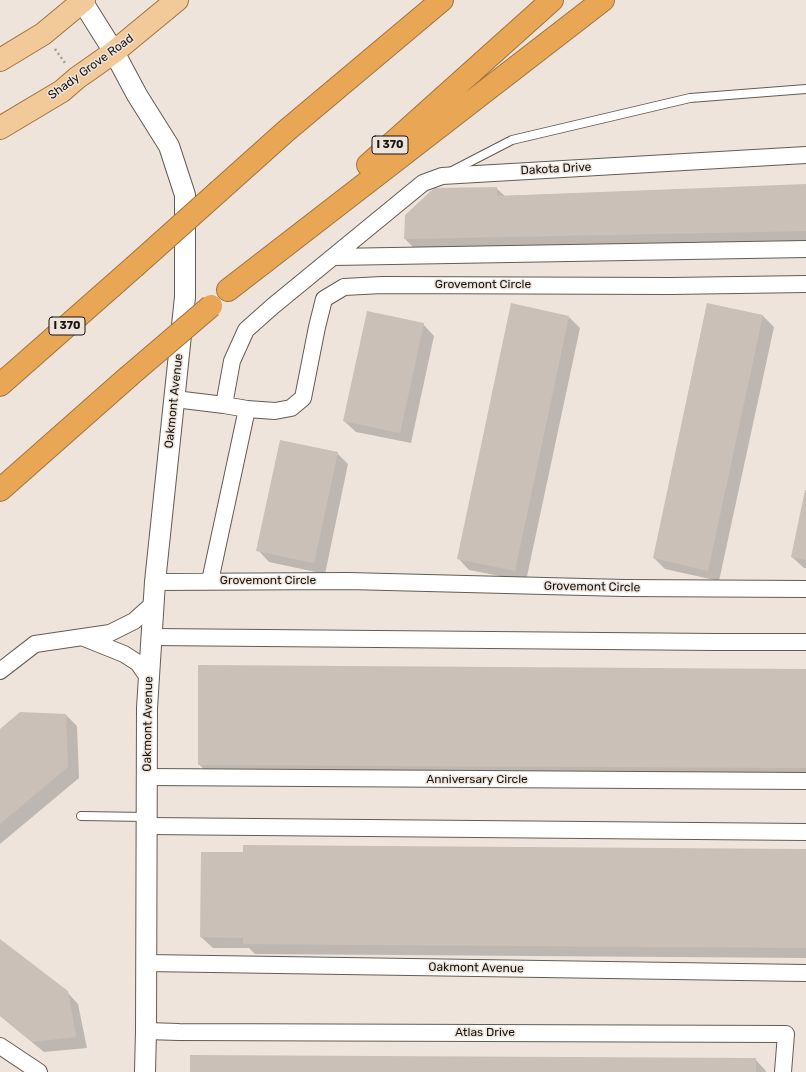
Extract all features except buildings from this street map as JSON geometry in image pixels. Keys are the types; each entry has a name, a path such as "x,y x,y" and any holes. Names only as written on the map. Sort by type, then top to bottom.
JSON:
{"highway":[{"name":"I 370","path":"0,385 286,131 442,0"},
{"name":"I 370","path":"0,490 211,306 552,0"},
{"path":"228,290 603,0"}],"main road":[{"path":"0,60 44,34 83,0"},
{"name":"Shady Grove Road","path":"0,128 62,91 77,78 114,52 177,0"}],"street":[{"name":"Oakmont Avenue","path":"83,0 114,52 136,95 169,146 185,195 186,297 155,582 147,708 146,1031 144,1072"},
{"name":"Dakota Drive","path":"224,405 232,361 246,330 273,306 423,183 442,176 806,155"},
{"path":"333,257 806,249"},
{"name":"Grovemont Circle","path":"175,399 247,409 275,411 290,408 303,398 324,299 344,287 382,285 670,286 806,284"},
{"name":"Grovemont Circle","path":"210,581 247,409"},
{"name":"Grovemont Circle","path":"155,582 336,581 624,588 806,589"},
{"path":"0,671 35,644 82,638 116,631 134,621 153,604"},
{"path":"151,637 806,642"},
{"path":"82,638 124,654 138,663 149,679"},
{"name":"Anniversary Circle","path":"147,777 806,782"},
{"path":"147,822 806,832"},
{"name":"Oakmont Avenue","path":"146,964 806,973"},
{"name":"Atlas Drive","path":"146,1031 786,1034 783,1072"},
{"path":"0,1046 39,1072"}],"lane":[{"path":"442,176 512,140 528,136 690,98 806,89"},
{"path":"81,816 147,822"}],"path":[{"path":"44,34 77,78"}]}
